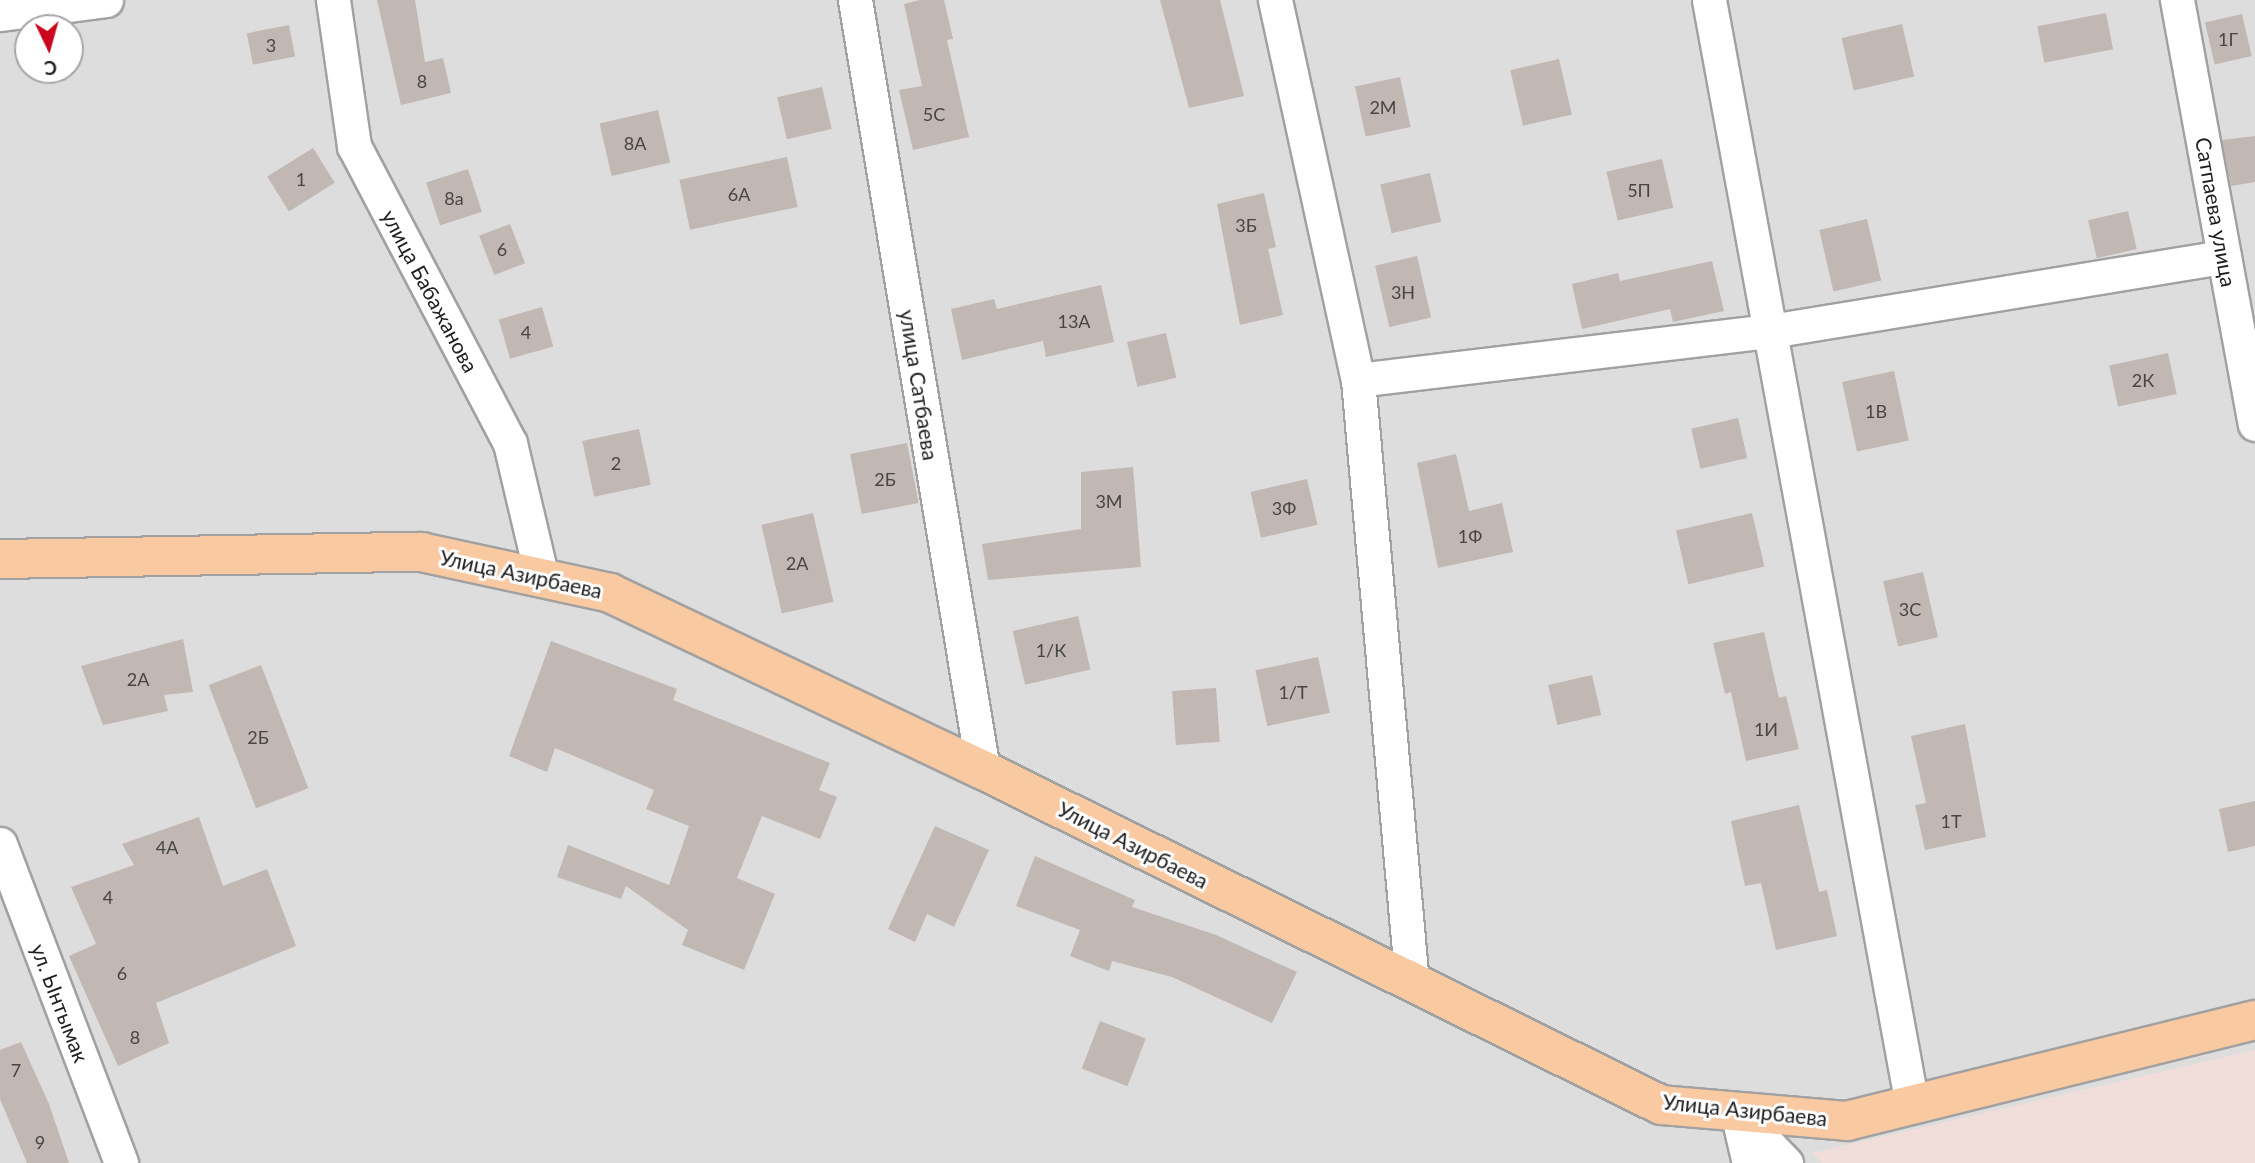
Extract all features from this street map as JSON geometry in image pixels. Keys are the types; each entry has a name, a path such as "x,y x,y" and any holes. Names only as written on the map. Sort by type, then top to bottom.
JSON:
{"main road":[{"name":"Улица Азирбаева","path":"0,559 421,552 610,593 983,770 1661,1105 1847,1121 2255,1020"}],"street":[{"path":"0,14 106,0"},
{"name":"улица Бабажанова","path":"333,0 354,146 510,443 542,578"},
{"name":"улица Сатбаева","path":"855,0 983,770"},
{"path":"1275,0 1358,380 1412,984"},
{"path":"1709,0 1912,1105"},
{"name":"Сатпаева улица","path":"2177,0 2255,424"},
{"path":"1358,380 1770,331 2224,257"},
{"name":"ул. Ынтымак","path":"0,844 121,1163"},
{"path":"1737,1112 1749,1163"},
{"path":"1737,1112 1786,1163"}],"shaded area":[{"path":"0,0 2255,0 2255,1163 0,1163"},
{"path":"2255,1050 2255,1163 1822,1163 1812,1153"}],"building":[{"path":"377,0 415,0 425,62 443,58 451,93 401,105"},
{"path":"920,0 944,0 953,39 947,40 969,137 913,150 899,90 922,86 904,4"},
{"path":"1160,0 1220,0 1244,96 1189,108"},
{"path":"2106,13 2113,49 2044,63 2037,26"},
{"path":"2242,14 2252,56 2215,64 2205,23"},
{"path":"1902,24 1914,77 1854,91 1842,38"},
{"path":"289,25 295,56 253,65 247,33"},
{"path":"1559,59 1572,115 1523,126 1510,70"},
{"path":"1400,77 1411,127 1366,136 1355,87"},
{"path":"822,87 832,129 787,139 777,97"},
{"path":"658,110 670,163 612,176 600,123"},
{"path":"2255,136 2255,182 2231,186 2222,140"},
{"path":"313,148 335,183 289,211 267,177"},
{"path":"787,157 798,207 690,230 679,180"},
{"path":"1662,159 1673,208 1618,221 1606,172"},
{"path":"468,169 482,212 440,225 426,183"},
{"path":"1430,173 1441,222 1392,233 1380,184"},
{"path":"1264,193 1276,247 1268,249 1283,315 1240,325 1217,204"},
{"path":"2128,211 2137,249 2097,258 2088,220"},
{"path":"1867,219 1881,280 1833,291 1819,230"},
{"path":"510,224 525,263 494,275 479,236"},
{"path":"1417,256 1431,317 1389,327 1375,266"},
{"path":"1712,261 1724,311 1673,322 1670,309 1582,329 1572,284 1618,273 1620,281"},
{"path":"1101,285 1114,342 1046,357 1043,341 962,360 951,309 994,299 997,309"},
{"path":"542,307 553,346 510,359 499,319"},
{"path":"1166,333 1176,378 1137,387 1127,342"},
{"path":"2168,353 2177,394 2118,407 2109,365"},
{"path":"1894,371 1909,440 1857,451 1842,382"},
{"path":"1738,418 1747,458 1700,469 1691,429"},
{"path":"639,429 651,485 594,497 582,441"},
{"path":"907,443 919,503 862,514 850,454"},
{"path":"1456,454 1469,511 1502,503 1513,552 1438,568 1417,463"},
{"path":"1133,467 1141,567 988,580 982,544 1081,529 1081,472"},
{"path":"1307,479 1318,525 1261,538 1250,492"},
{"path":"813,513 833,602 782,614 761,525"},
{"path":"1752,513 1764,567 1688,584 1676,531"},
{"path":"1923,572 1938,637 1898,647 1883,581"},
{"path":"1078,616 1090,670 1025,685 1013,631"},
{"path":"1764,632 1779,698 1786,696 1799,749 1746,761 1731,692 1725,694 1713,643"},
{"path":"183,639 193,692 164,695 168,711 103,725 81,666"},
{"path":"551,641 677,689 673,700 830,763 819,790 837,797 820,839 762,816 737,878 775,894 744,970 682,945 688,930 626,886 621,899 557,877 568,845 669,885 689,826 646,809 654,790 555,748 547,772 509,756"},
{"path":"1318,657 1330,713 1267,726 1255,670"},
{"path":"261,665 308,788 256,808 209,685"},
{"path":"1592,675 1601,715 1557,725 1548,685"},
{"path":"1216,688 1220,742 1176,745 1172,691"},
{"path":"1965,724 1986,837 1925,850 1915,805 1926,803 1911,736"},
{"path":"2255,801 2255,846 2228,852 2219,809"},
{"path":"1799,805 1819,892 1827,890 1837,936 1776,950 1761,883 1745,886 1731,821"},
{"path":"199,817 223,886 267,869 296,946 156,1003 169,1043 118,1066 69,956 96,944 71,887 134,865 122,844"},
{"path":"935,826 989,850 954,927 927,914 915,942 888,929"},
{"path":"1035,856 1135,900 1132,907 1216,935 1297,972 1272,1023 1172,977 1112,961 1109,971 1070,956 1080,930 1016,906"},
{"path":"1100,1021 1146,1039 1127,1086 1082,1069"},
{"path":"21,1042 49,1104 69,1163 27,1163 0,1099 0,1050"}]}
